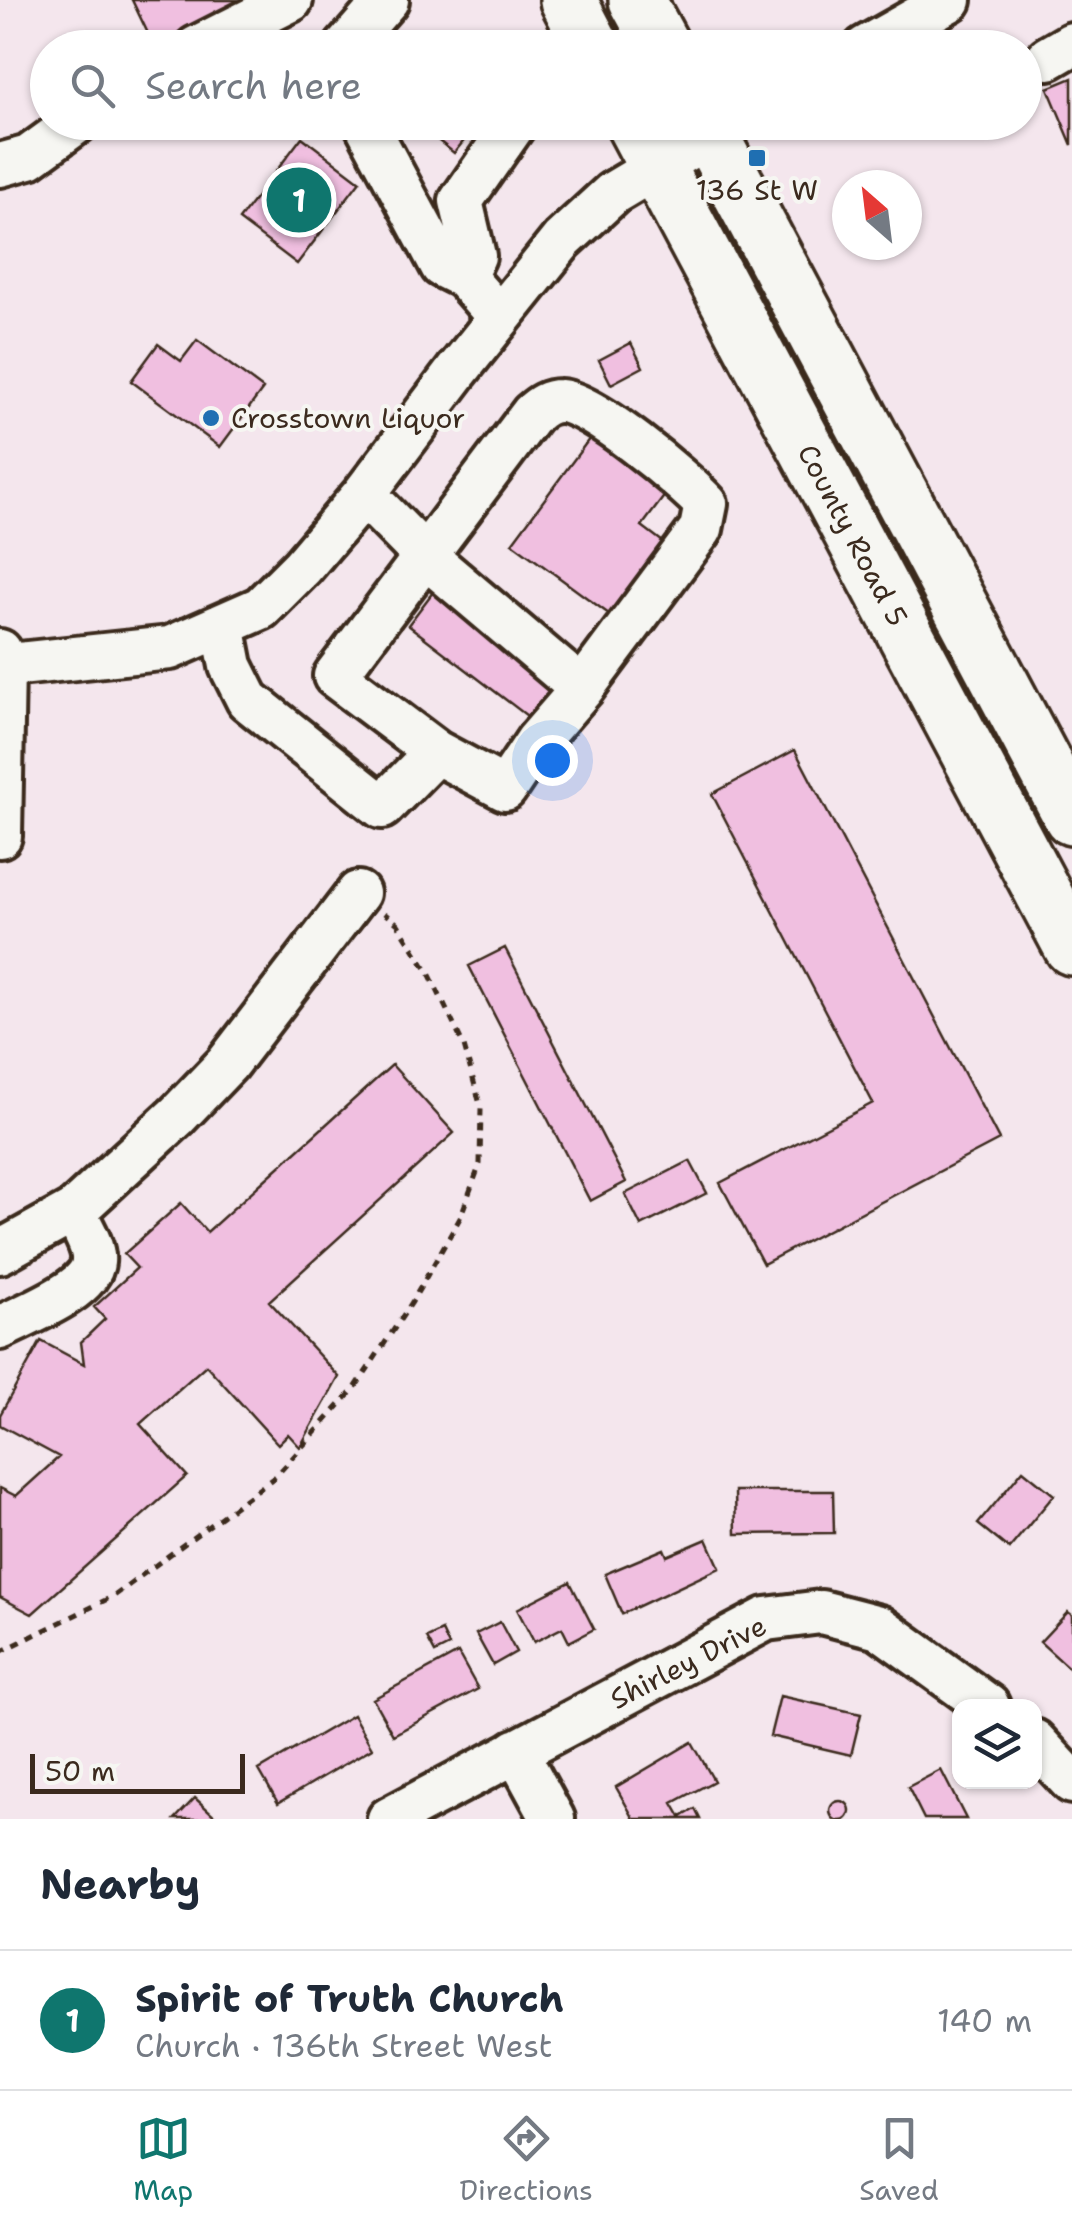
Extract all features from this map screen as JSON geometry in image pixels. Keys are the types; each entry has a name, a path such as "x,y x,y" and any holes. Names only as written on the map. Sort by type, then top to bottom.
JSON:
{"main road":[{"path":"568,0 584,30"},
{"path":"637,0 653,30"},
{"path":"722,140 1072,817"},
{"name":"County Road 5","path":"645,144 1072,947"}],"street":[{"path":"232,30 291,0"},
{"path":"361,30 387,0"},
{"path":"898,30 950,0"},
{"path":"0,164 29,157 52,140"},
{"path":"375,140 442,266 464,277 499,317"},
{"path":"464,277 474,256 460,201 503,140"},
{"path":"0,836 1,661 170,648 262,608 364,494 562,240 614,194 645,144"},
{"path":"563,400 589,411 696,492 706,504 700,530 582,689 537,741 505,789 436,752 335,676 425,556 532,414 544,404 563,400"},
{"path":"364,494 425,556 582,689"},
{"path":"222,625 231,666 248,700 382,807 436,752"},
{"path":"0,1252 74,1211 178,1116 227,1064 358,893"},
{"path":"0,1328 86,1280 94,1263 92,1250 74,1211"},
{"name":"Shirley Drive","path":"389,1819 766,1619 821,1612 879,1627 978,1699"},
{"path":"516,1750 553,1819"},
{"path":"1042,1750 1072,1782"}],"path":[{"path":"0,1652 114,1596 276,1476 355,1388 412,1302 460,1218 480,1164 480,1108 464,1046 429,973 398,924 358,893"}],"building":[{"path":"132,0 267,0 204,30 146,30"},
{"path":"1072,78 1072,145 1048,88"},
{"path":"300,140 306,140 360,181 297,264 239,220"},
{"path":"438,140 464,140 454,153"},
{"name":"Crosstown Liquor","path":"197,340 263,389 220,447 131,381 158,344 181,361"},
{"path":"631,343 643,367 611,384 599,360"},
{"path":"601,423 677,479 642,526 667,545 613,617 512,543"},
{"path":"436,588 564,685 535,722 408,625"},
{"path":"795,750 999,1140 763,1264 720,1183 873,1103 712,794"},
{"path":"505,948 626,1182 590,1201 469,966"},
{"path":"392,1065 454,1133 269,1301 339,1377 300,1447 288,1434 278,1444 206,1365 140,1424 187,1476 32,1614 0,1597 0,1488 16,1496 59,1457 0,1425 0,1415 41,1341 84,1364 81,1342 105,1319 94,1307 137,1268 124,1254 181,1203 207,1232"},
{"path":"690,1161 707,1193 641,1226 625,1194"},
{"path":"1023,1470 1054,1495 1009,1549 978,1524"},
{"path":"735,1491 833,1491 834,1533 736,1534"},
{"path":"707,1539 720,1568 622,1614 605,1574 664,1549 667,1556"},
{"path":"570,1582 594,1629 569,1642 562,1628 534,1642 517,1609"},
{"path":"1068,1612 1072,1615 1072,1671 1040,1642"},
{"path":"500,1622 516,1652 493,1665 476,1634"},
{"path":"442,1631 449,1646 435,1653 427,1638"},
{"path":"458,1653 478,1689 393,1735 373,1699"},
{"path":"780,1696 861,1714 851,1755 770,1736"},
{"path":"353,1715 372,1748 278,1803 259,1770"},
{"path":"692,1742 714,1781 673,1803 681,1817 695,1809 700,1819 634,1819 616,1787"},
{"path":"941,1770 966,1819 924,1819 908,1787"},
{"path":"195,1798 218,1819 175,1819"},
{"path":"833,1804 847,1804 847,1818 833,1818"}],"place":[{"name":"136 St W","path":"757,158"},
{"name":"Spirit of Truth Church","path":"299,200"},
{"name":"Crosstown Liquor","path":"211,418"}]}
